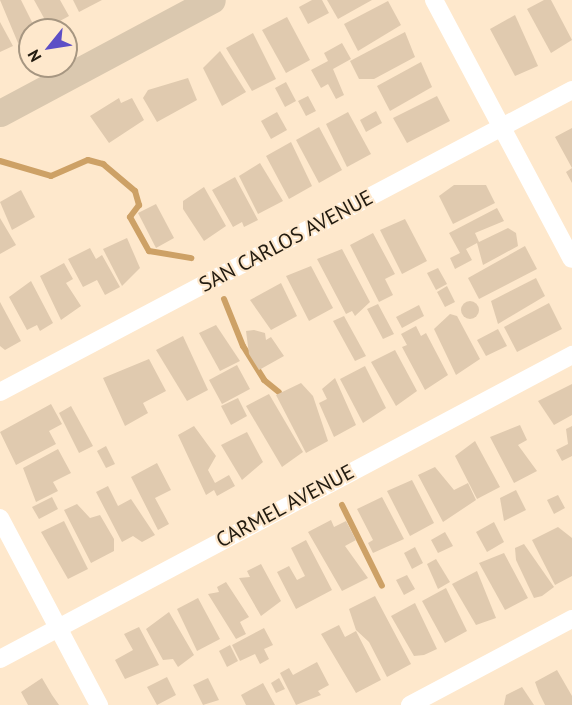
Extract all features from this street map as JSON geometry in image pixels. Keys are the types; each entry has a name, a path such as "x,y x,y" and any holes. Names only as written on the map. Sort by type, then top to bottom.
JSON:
{"street":[{"path":"0,113 212,0"},
{"path":"434,0 572,259"},
{"name":"SAN CARLOS AVENUE","path":"0,392 572,90"},
{"name":"CARMEL AVENUE","path":"0,659 57,626 572,355"},
{"path":"0,518 99,705"},
{"path":"410,705 572,619"}],"building":[{"path":"0,0 21,0 30,18 18,18 18,43"},
{"path":"34,0 60,0 69,16 65,18 44,18"},
{"path":"73,0 102,0 79,12"},
{"path":"312,0 322,0 329,13 308,24 299,7"},
{"path":"327,0 372,0 338,19"},
{"path":"544,0 551,0 572,40 551,53 527,9"},
{"path":"388,1 401,25 358,51 344,24"},
{"path":"515,15 538,66 515,76 490,29"},
{"path":"287,17 310,60 286,73 262,30"},
{"path":"0,22 13,46 0,52"},
{"path":"405,32 415,57 374,79 359,79 350,61"},
{"path":"253,33 276,79 252,91 226,48"},
{"path":"342,43 351,59 333,69 344,95 336,99 328,84 321,88 311,70 328,61 324,53"},
{"path":"220,51 246,92 222,106 203,68"},
{"path":"421,62 432,87 390,111 377,86"},
{"path":"188,78 197,100 157,122 143,98 148,90"},
{"path":"286,82 296,101 285,107 275,88"},
{"path":"308,96 316,111 306,116 298,101"},
{"path":"437,96 450,121 407,143 393,118"},
{"path":"119,98 121,103 132,98 144,120 109,143 90,116"},
{"path":"376,111 382,123 366,132 360,120"},
{"path":"277,112 287,130 271,139 261,121"},
{"path":"348,112 371,154 347,167 326,124"},
{"path":"319,127 342,170 319,183 296,140"},
{"path":"572,128 572,168 555,137"},
{"path":"291,142 312,186 289,199 266,156"},
{"path":"260,163 283,201 258,214 239,176"},
{"path":"572,168 572,183 566,172"},
{"path":"235,177 258,220 244,227 242,222 233,227 212,190"},
{"path":"454,185 486,185 495,203 453,224 439,196"},
{"path":"204,187 226,226 204,241 183,209 183,201"},
{"path":"21,190 35,217 12,230 0,202"},
{"path":"156,204 174,238 156,248 138,213"},
{"path":"497,208 504,221 475,233 479,242 508,228 516,233 518,246 483,265 477,243 466,249 472,260 455,269 450,258 460,253 449,233"},
{"path":"0,218 16,245 0,254"},
{"path":"405,219 427,261 402,274 380,230"},
{"path":"373,233 395,274 385,279 393,295 379,302 350,245"},
{"path":"127,238 140,268 122,286 103,249"},
{"path":"525,246 537,269 479,299 468,278"},
{"path":"90,248 96,259 102,255 120,287 105,295 97,280 83,287 68,259"},
{"path":"342,249 370,302 355,316 352,311 346,314 317,259"},
{"path":"64,263 73,279 66,283 81,306 61,320 40,276"},
{"path":"311,266 333,308 309,321 286,276"},
{"path":"438,268 447,284 436,290 427,273"},
{"path":"536,278 545,296 498,324 491,301"},
{"path":"31,281 53,323 40,331 37,325 27,330 9,297"},
{"path":"281,283 297,316 271,330 250,300"},
{"path":"447,286 455,302 445,307 437,292"},
{"path":"470,301 476,304 479,310 476,316 470,319 464,316 461,310 464,304"},
{"path":"0,302 21,341 5,350 0,346"},
{"path":"549,303 562,329 517,352 504,327"},
{"path":"378,304 394,334 383,339 367,309"},
{"path":"419,305 424,316 402,328 396,317"},
{"path":"450,314 457,316 480,359 456,375 434,329"},
{"path":"344,316 366,356 355,361 333,321"},
{"path":"216,325 240,361 220,371 199,333"},
{"path":"416,326 421,336 426,333 448,375 425,390 402,347 407,345 401,334"},
{"path":"498,329 507,346 486,356 477,340"},
{"path":"254,330 265,333 266,340 271,337 284,356 259,370 249,354 246,331"},
{"path":"183,336 208,390 187,401 156,350"},
{"path":"395,350 417,391 396,406 371,362"},
{"path":"149,359 166,391 143,403 148,413 125,426 103,378"},
{"path":"237,365 250,389 222,404 209,380"},
{"path":"365,366 386,408 363,423 340,379"},
{"path":"335,378 356,425 334,437 319,403 327,399 322,389"},
{"path":"301,383 313,396 328,441 306,453 276,395"},
{"path":"572,384 572,415 554,425 538,401"},
{"path":"269,394 303,452 282,467 246,406"},
{"path":"238,398 247,416 231,425 221,406"},
{"path":"51,404 62,424 49,431 56,444 16,465 0,432"},
{"path":"71,406 93,446 79,453 59,413"},
{"path":"520,425 527,440 518,445 537,471 514,483 490,437"},
{"path":"194,426 216,456 208,470 215,483 229,475 235,486 217,496 214,490 206,495 178,435"},
{"path":"572,426 572,456 562,461 556,450 568,444 566,429"},
{"path":"247,432 263,462 242,480 221,445"},
{"path":"475,441 500,487 477,499 455,456"},
{"path":"106,446 115,464 106,468 97,451"},
{"path":"58,449 71,473 53,482 58,491 36,502 23,468"},
{"path":"157,463 171,490 155,498 169,524 158,530 131,477"},
{"path":"435,467 454,490 468,483 476,500 443,522 418,475"},
{"path":"412,480 434,523 410,536 387,491"},
{"path":"108,486 118,506 131,499 155,535 142,542 133,536 122,542 96,492"},
{"path":"516,490 526,510 504,521 500,498"},
{"path":"558,495 565,508 554,514 547,500"},
{"path":"52,497 58,509 39,519 32,507"},
{"path":"382,497 404,539 373,553 368,543 373,540 357,509"},
{"path":"77,504 90,518 100,515 114,539 114,551 91,563 64,510"},
{"path":"331,520 334,527 346,521 356,540 345,546 368,578 342,591 308,532"},
{"path":"64,521 88,569 68,579 41,532"},
{"path":"494,522 504,542 487,552 476,532"},
{"path":"558,527 572,538 572,576 555,585 532,540"},
{"path":"445,532 453,546 438,553 431,540"},
{"path":"306,540 332,590 296,609 277,572 289,566 297,580 305,576 291,548"},
{"path":"524,544 554,587 542,596 534,598 516,560 515,548"},
{"path":"415,547 423,563 412,569 404,553"},
{"path":"504,553 528,598 505,610 479,563"},
{"path":"436,559 450,582 438,589 427,564"},
{"path":"261,564 281,601 261,616 239,578 250,577 247,571"},
{"path":"477,571 496,618 476,625 452,584"},
{"path":"407,575 415,589 404,595 396,580"},
{"path":"226,582 249,617 240,622 246,634 236,639 208,594 219,592 217,587"},
{"path":"446,588 467,631 445,643 422,601"},
{"path":"375,596 411,664 387,677 369,642 356,630 349,609"},
{"path":"198,598 220,639 197,651 177,609"},
{"path":"415,603 437,649 424,655 414,656 391,616"},
{"path":"169,612 194,655 178,667 173,659 163,660 146,629"},
{"path":"339,625 345,637 356,631 381,680 356,693 321,634"},
{"path":"139,627 159,665 125,679 115,660 133,650 124,634"},
{"path":"264,628 273,645 264,649 269,659 260,664 255,654 240,661 232,645"},
{"path":"230,645 238,661 227,667 219,651"},
{"path":"317,662 329,685 318,691 321,695 296,705 280,673 289,668 293,675"},
{"path":"557,670 572,696 572,705 545,705 539,693 535,682"},
{"path":"167,677 176,695 157,705 147,687"},
{"path":"42,678 59,705 28,705 21,692"},
{"path":"208,678 219,700 203,705 193,685"},
{"path":"279,678 285,689 276,693 271,683"},
{"path":"263,683 275,705 246,705 241,695"},
{"path":"522,687 534,705 504,705 506,695"}],"waterway":[{"path":"0,161 51,176 88,160 103,164 135,191 139,205 130,217 149,251 191,258"},
{"path":"224,299 243,346 264,380 279,392"},
{"path":"342,505 382,586"}]}
